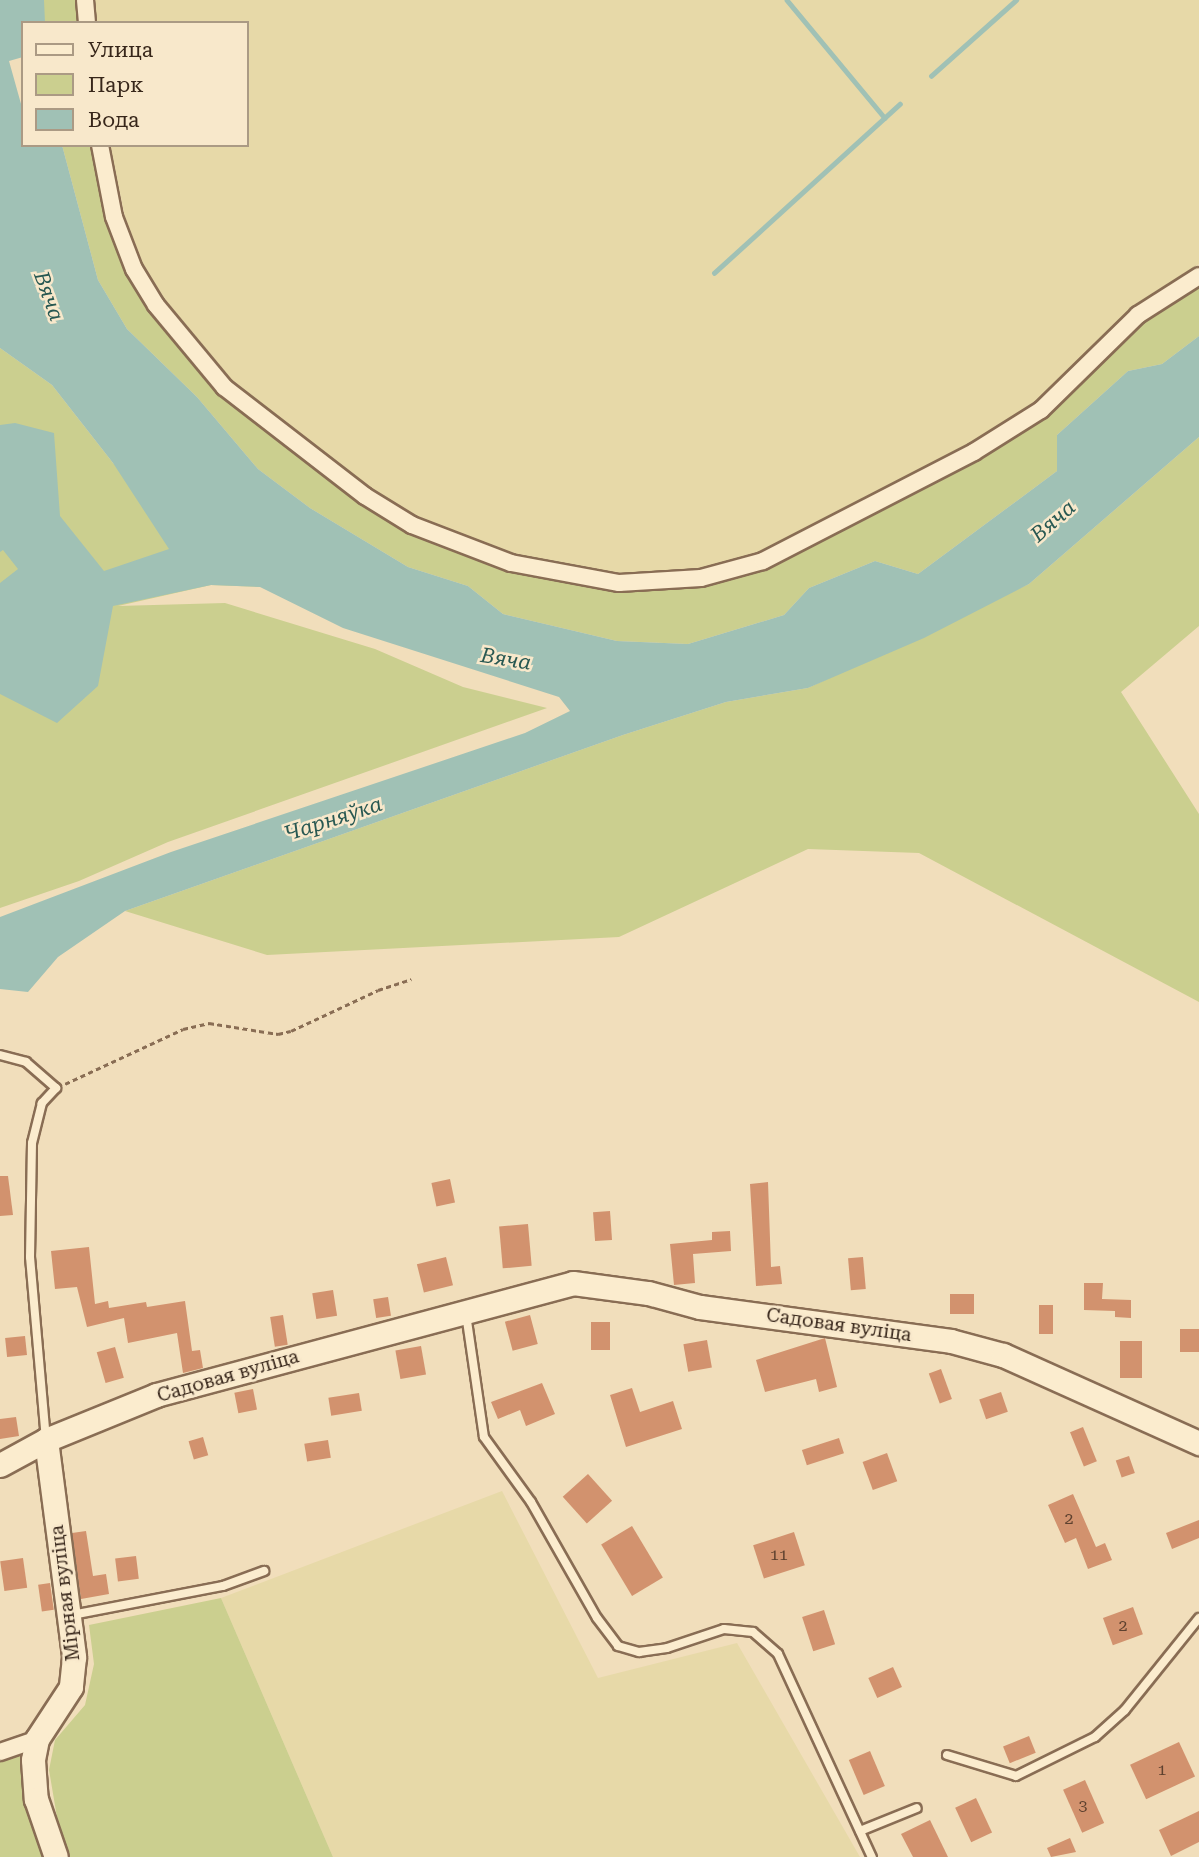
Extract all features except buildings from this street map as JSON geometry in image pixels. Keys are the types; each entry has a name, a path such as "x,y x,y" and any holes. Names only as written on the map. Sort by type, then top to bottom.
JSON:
{"street":[{"path":"85,0 87,21"},
{"path":"100,147 114,217 134,269 156,305 224,387 365,496 412,525 511,564 619,583 701,578 763,561 892,496 1041,410 1138,315 1199,276"},
{"name":"Садовая вуліца","path":"0,1465 46,1440 156,1395 547,1287 600,1284 700,1307 951,1341 1003,1355 1199,1443"},
{"name":"Мірная вуліца","path":"46,1440 69,1615 71,1688 37,1739 32,1776 36,1799 56,1857"},
{"path":"0,1752 37,1739"}],"lane":[{"path":"0,1055 26,1062 57,1088 41,1103 32,1143 30,1256 46,1440"},
{"path":"466,1310 484,1437 531,1502 597,1618 618,1646 639,1653 667,1648 724,1629 753,1632 778,1654 872,1857"},
{"path":"69,1615 223,1586 264,1572"},
{"path":"947,1755 1016,1776 1095,1737 1125,1710 1199,1618"},
{"path":"860,1831 917,1808"}],"path":[{"path":"57,1088 183,1029 209,1023 278,1034 291,1031 379,990 411,979"}],"shaded area":[{"path":"95,0 1199,0 1199,264 1132,307 1035,403 969,444 760,555 702,573 603,580 512,561 396,511 322,458 231,380 184,330 143,264 125,217 110,147 248,147 248,21 97,21"},
{"path":"502,1491 598,1678 737,1643 860,1857 333,1857 221,1598"}],"green space":[{"path":"44,0 85,0 85,21 44,21"},
{"path":"63,147 100,147 114,217 183,341 321,464 457,545 619,583 763,561 1041,410 1138,315 1199,276 1199,336 1162,364 1128,371 1057,435 1057,471 918,574 875,561 809,588 784,615 688,644 617,641 503,614 468,586 408,567 310,508 258,469 197,397 127,329 98,280"},
{"path":"0,348 52,385 113,463 260,587 211,585 118,606 225,603 375,649 463,687 547,708 168,842 79,881 0,908"},
{"path":"1199,437 1199,626 1121,692 1199,814 1199,1002 919,853 808,849 619,937 267,955 125,911 623,735 726,702 808,688 1029,584"},
{"path":"221,1598 333,1857 70,1857 59,1829 49,1770 55,1740 85,1705 94,1664 89,1625"},
{"path":"37,1739 56,1857 0,1857 0,1753"}],"water":[{"path":"0,0 44,0 45,21 21,21 21,58 9,61 21,104 21,147 63,147 98,280 127,329 197,397 258,469 310,508 408,567 468,586 503,614 617,641 688,644 784,615 809,588 875,561 918,574 1057,471 1057,435 1128,371 1162,364 1199,336 1199,437 1029,584 924,638 808,688 726,702 623,735 125,911 58,957 28,992 0,989 0,917 171,852 525,733 570,711 559,697 343,628 260,587 211,585 113,606 98,686 57,723 0,694 0,583 18,569 3,550 0,552 0,425 15,423 54,433 60,516 104,571 169,549 113,463 52,385 0,348"}],"waterway":[{"path":"787,0 885,118"},
{"path":"931,76 1016,0"},
{"path":"714,273 900,104"}],"water label":[{"name":"Вяча","path":"49,296"},
{"name":"Вяча","path":"1053,521"},
{"name":"Вяча","path":"506,659"},
{"name":"Чарняўка","path":"333,819"}]}
